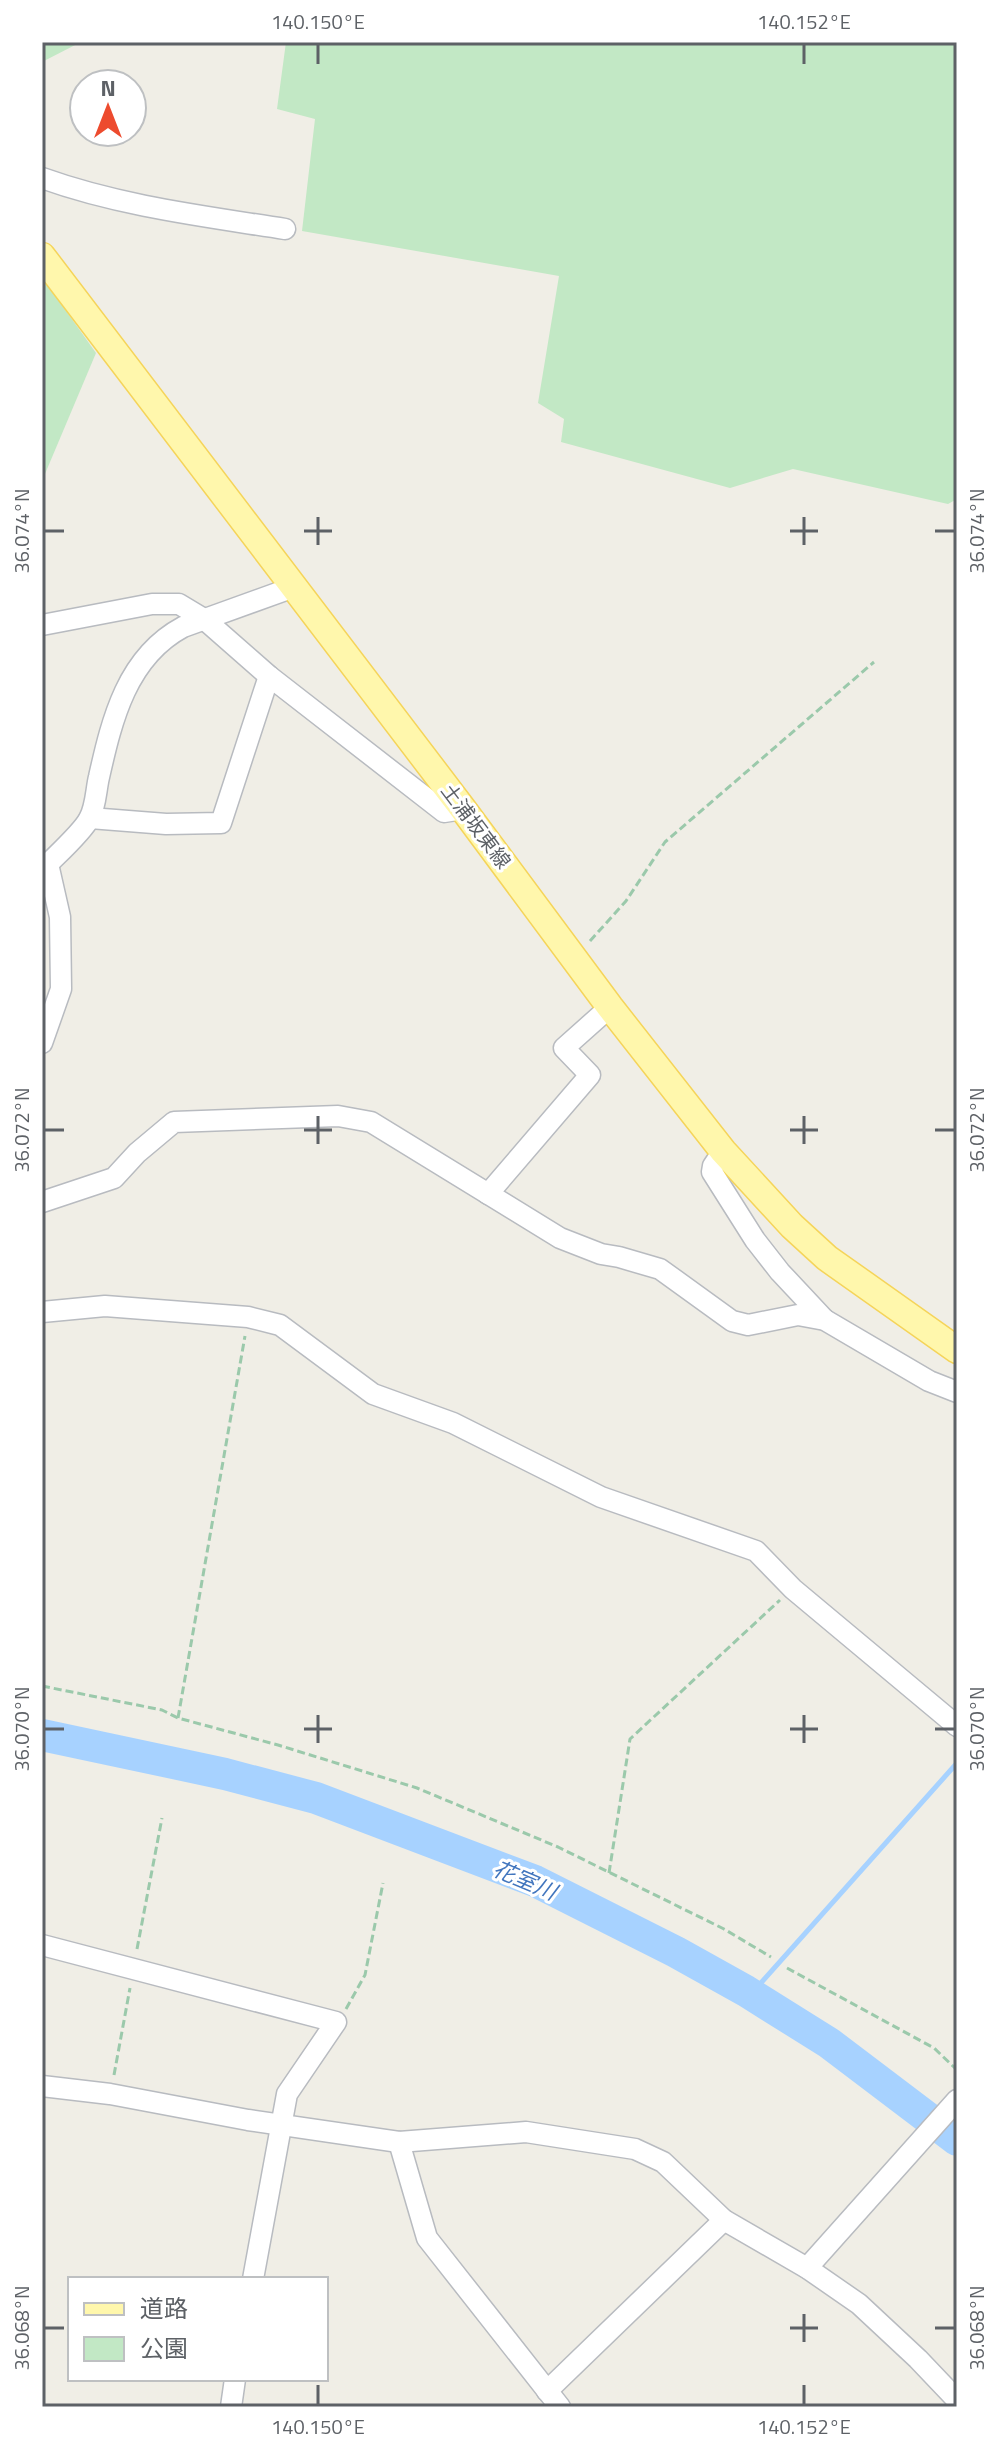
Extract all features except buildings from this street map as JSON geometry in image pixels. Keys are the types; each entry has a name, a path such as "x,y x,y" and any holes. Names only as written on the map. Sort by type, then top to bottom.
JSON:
{"main road":[{"name":"土浦坂東線","path":"42,256 610,1007 723,1151 792,1226 827,1258 957,1350"}],"street":[{"path":"42,178 130,204 285,229"},
{"path":"42,1043 61,989 60,917 45,865 90,818 111,725 123,694 138,667 167,636 204,619 294,587"},
{"path":"42,625 152,604 179,604 204,619 269,676 444,812 463,809"},
{"path":"90,818 166,824 221,823 269,676"},
{"path":"488,1194 590,1075 564,1048 610,1007"},
{"path":"42,1202 114,1178 137,1153 174,1122 338,1116 371,1122 579,1247 660,1269 732,1321 740,1324 763,1323 798,1315 825,1320"},
{"path":"723,1151 712,1172 763,1251 825,1320 929,1381 957,1392"},
{"path":"42,1312 105,1306 248,1317 280,1325 373,1394 453,1423 601,1497 756,1551 793,1589 957,1726"},
{"path":"42,1945 336,2022 287,2094 253,2277"},
{"path":"42,2086 110,2094 281,2125 399,2142 526,2132 635,2149 663,2162 724,2220 807,2268 859,2304 957,2400"},
{"path":"807,2268 957,2100"},
{"path":"399,2142 427,2238 553,2399 724,2220"},
{"path":"231,2407 235,2381"}],"path":[{"path":"574,959 626,901 665,842 874,662"},
{"path":"178,1718 248,1317"},
{"path":"609,1873 630,1739 793,1589"},
{"path":"42,1686 162,1710 178,1718 417,1788 558,1847 724,1929 771,1957"},
{"path":"110,2094 162,1818"},
{"path":"336,2022 365,1975 383,1883"},
{"path":"787,1968 934,2048 957,2070"}],"green space":[{"path":"42,42 81,42 42,62"},
{"path":"286,42 957,42 957,499 948,504 793,469 730,488 561,442 564,419 538,403 559,276 302,231 315,119 277,109"},
{"path":"42,277 96,353 42,481"}],"waterway":[{"name":"花室川","path":"42,1735 225,1774 316,1798 535,1881 746,1991 829,2043 957,2140"},
{"path":"751,1994 957,1763"}]}
